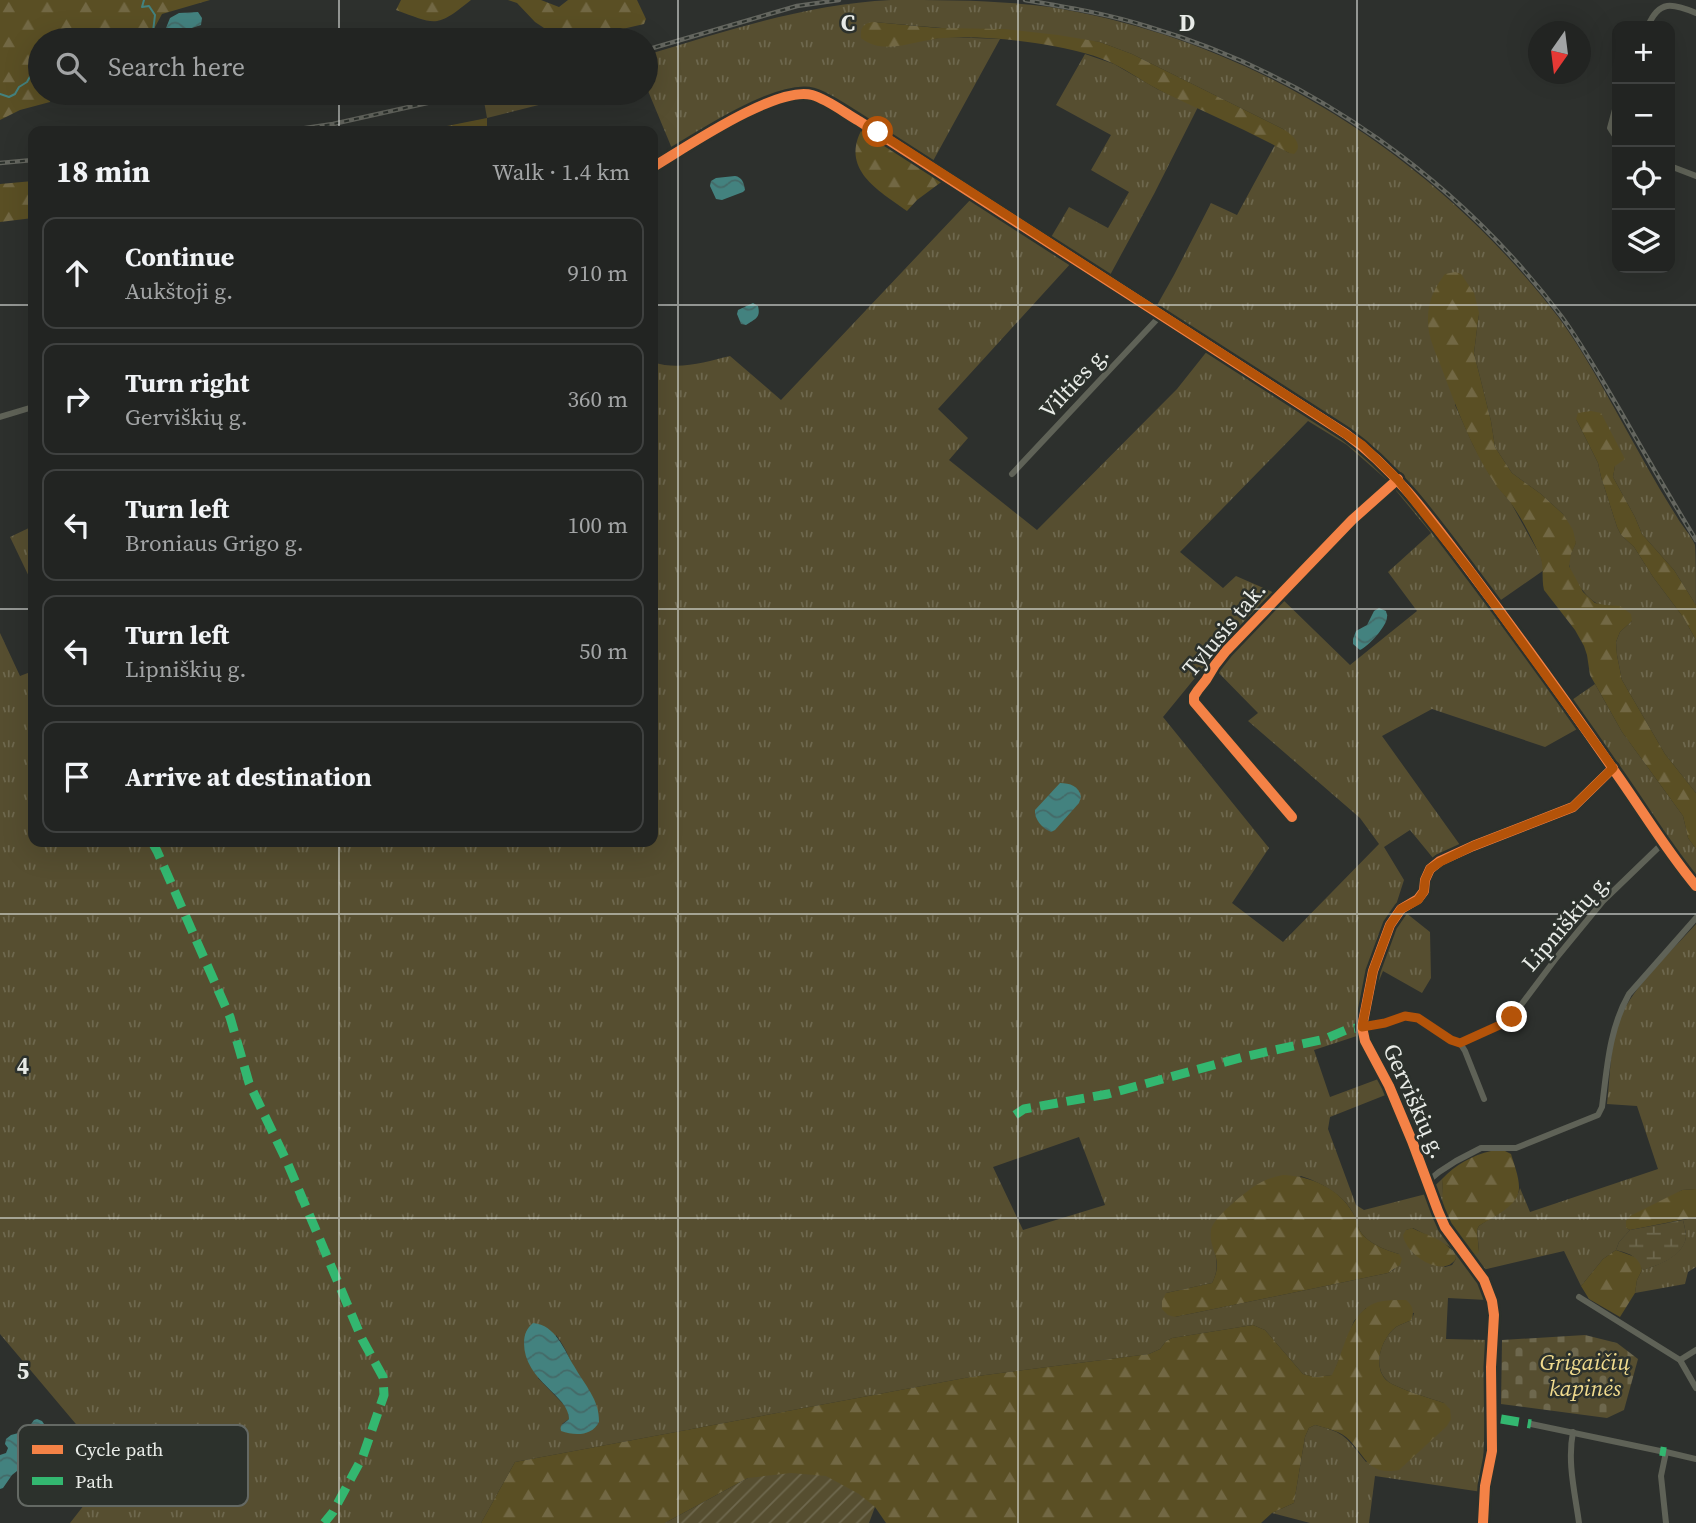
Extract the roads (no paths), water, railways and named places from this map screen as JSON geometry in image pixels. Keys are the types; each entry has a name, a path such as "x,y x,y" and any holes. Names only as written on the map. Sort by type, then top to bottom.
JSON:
{"street":[{"path":"1651,21 1657,10 1672,2 1696,13"},
{"path":"658,164 737,116 788,96 813,95 859,121 1346,433 1376,457 1398,480 1486,592 1696,886"},
{"path":"1675,168 1696,176"},
{"name":"Vilties g.","path":"1012,474 1161,314"},
{"path":"0,417 28,409"},
{"name":"Tylusis tak.","path":"1292,817 1194,702 1194,696 1226,651 1352,520 1398,480"},
{"name":"Gerviškių g.","path":"1483,1523 1485,1486 1492,1451 1490,1367 1494,1315 1489,1290 1445,1227 1389,1086 1365,1041 1362,1027 1373,971 1390,925 1401,909 1418,900 1424,891 1430,869 1473,846 1573,807 1613,768"},
{"name":"Lipniškių g.","path":"1460,1043 1512,1017 1556,957 1603,901 1663,843"},
{"path":"1427,1182 1456,1161 1481,1148 1516,1148 1598,1115 1602,1107 1611,1041 1621,1008 1629,994 1696,918"},
{"path":"1362,1027 1405,1016 1418,1018 1460,1043 1484,1099"},
{"path":"1579,1297 1680,1360 1696,1388"},
{"path":"1680,1360 1696,1350"},
{"path":"1492,1419 1501,1419"},
{"path":"1531,1424 1696,1459"},
{"path":"1573,1433 1571,1468 1579,1523"},
{"path":"1663,1451 1661,1476 1666,1523"}],"water":[{"path":"198,12 202,18 201,25 192,28 166,28 170,18 179,13"},
{"path":"735,176 742,181 745,190 722,200 716,199 710,186 711,181"},
{"path":"753,303 758,306 758,316 746,325 741,324 738,310"},
{"path":"1379,608 1386,611 1384,626 1368,645 1360,650 1353,644 1356,631 1367,625 1374,611"},
{"path":"1060,783 1074,786 1081,797 1079,803 1051,832 1039,823 1035,810"},
{"path":"533,1323 548,1328 553,1333 591,1392 599,1414 599,1422 592,1430 577,1434 561,1431 562,1425 569,1419 567,1410 531,1368 526,1356 525,1337"},
{"path":"34,1420 42,1421 44,1425 30,1425"},
{"path":"18,1433 18,1471 0,1489 0,1455 6,1453 6,1439"}],"waterway":[{"path":"144,0 142,7 149,6 155,15 153,28"},
{"path":"0,94 9,97 28,80"}],"railway":[{"path":"658,47 797,6 839,0"},
{"path":"1025,0 1134,22 1210,48 1269,74 1325,104 1379,139 1430,178 1477,221 1562,317 1696,540"},
{"path":"319,126 418,105"},
{"path":"0,163 28,160"}],"park label":[{"name":"Grigaičių kapinės","path":"1585,1375"}]}
